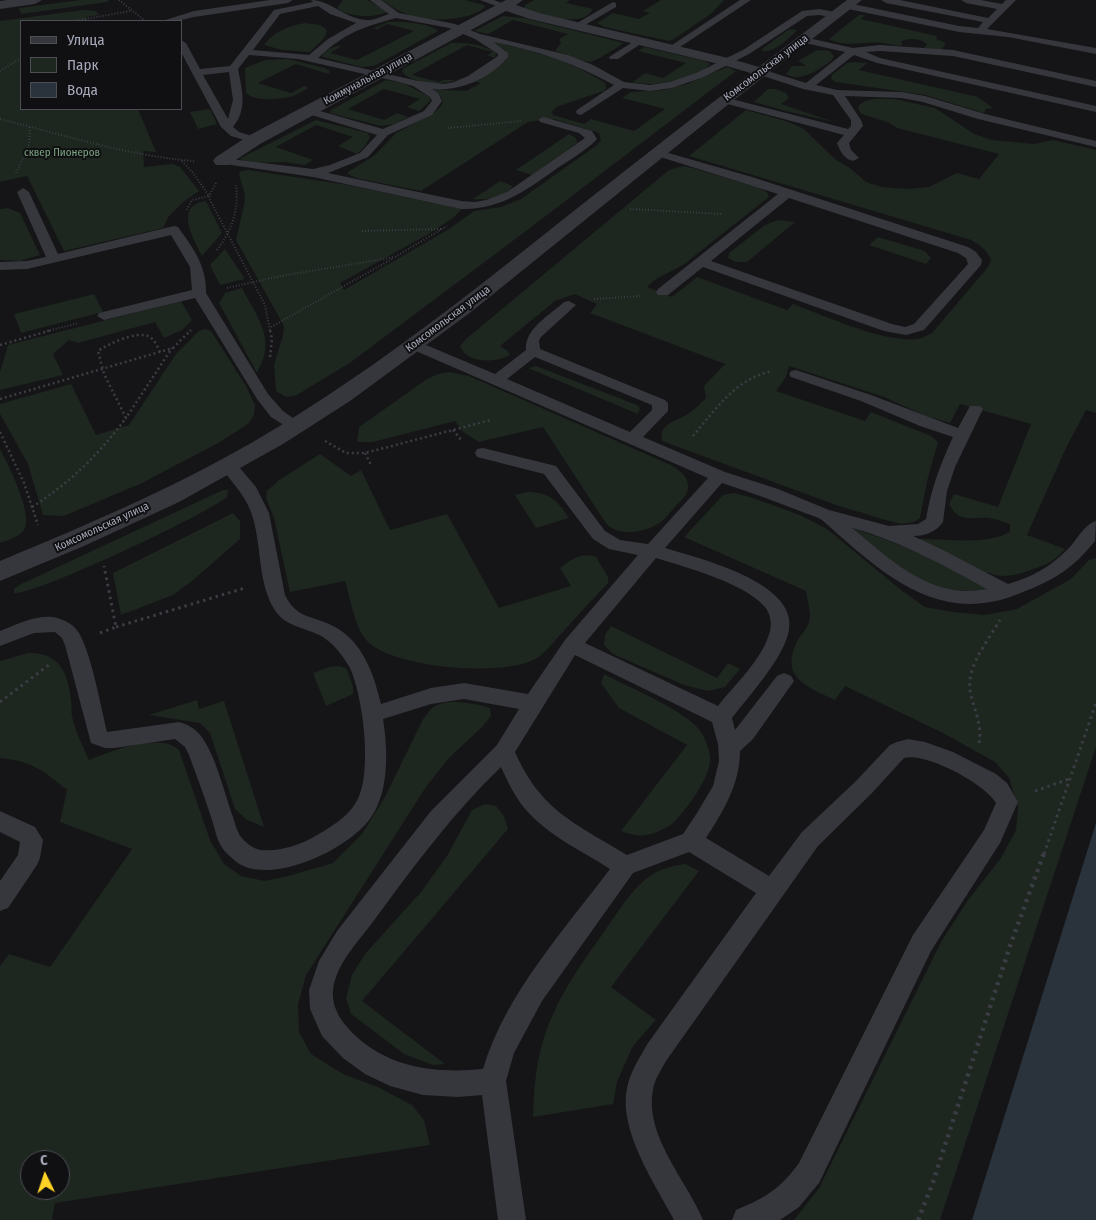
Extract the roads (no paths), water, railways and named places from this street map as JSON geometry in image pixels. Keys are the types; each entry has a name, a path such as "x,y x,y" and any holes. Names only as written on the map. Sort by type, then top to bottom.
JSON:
{"street":[{"path":"0,5 35,0"},
{"path":"510,3 577,26 728,62 761,72"},
{"name":"Коммунальная улица","path":"222,161 254,140 510,3"},
{"name":"Комсомольская улица","path":"0,572 127,516 228,465 296,426 363,382 414,345 724,100 846,7"}],"lane":[{"path":"173,20 194,14 288,0"},
{"path":"375,0 396,15"},
{"path":"485,0 510,3"},
{"path":"671,49 746,0"},
{"path":"886,0 990,21"},
{"path":"966,0 1004,7"},
{"path":"980,31 1011,0"},
{"path":"259,4 278,12 317,2 333,12 365,23"},
{"path":"577,26 613,5"},
{"path":"311,59 339,36 365,23 396,15 445,24 478,37 502,41 570,59 589,67 621,85 641,88 672,85 692,79 728,62 804,13 846,7 959,29 1008,34 1096,51"},
{"path":"197,72 233,69 278,12"},
{"path":"247,52 311,59 417,84 456,85 503,57 501,51 478,37"},
{"path":"804,40 853,51 877,60 1096,109"},
{"path":"614,57 639,41"},
{"path":"182,45 227,127 235,134 254,140"},
{"path":"807,87 853,51 886,48 953,53 1096,84"},
{"path":"227,127 236,117 240,106 233,69"},
{"path":"761,72 807,87 836,93 914,97 997,121 1096,144"},
{"path":"313,173 356,160 371,150 384,133 422,116 436,105 438,102 434,95 417,84"},
{"path":"581,112 621,85"},
{"path":"836,93 856,120 857,126 843,143 846,151 853,158"},
{"path":"724,100 851,133"},
{"path":"309,111 384,133"},
{"path":"222,161 313,173 448,203 472,206 493,203 510,196 591,139 588,133 544,120"},
{"path":"658,154 963,250 975,260 974,265 919,328 906,332 889,328 701,262"},
{"path":"23,192 54,259"},
{"path":"663,292 786,193"},
{"path":"0,266 27,265 174,230 199,269 201,281 199,293 256,387 270,407 296,426"},
{"path":"104,316 199,293"},
{"path":"533,351 532,341 535,334 569,305"},
{"path":"414,345 719,476 772,493 823,514 889,532 937,554 1008,592"},
{"path":"496,381 533,351"},
{"path":"533,351 660,403 660,411 632,439"},
{"path":"796,374 866,398 926,423 962,435"},
{"path":"889,532 922,530 934,522 942,480 974,409"},
{"path":"483,453 550,470 599,535 615,545 652,552 698,566 747,586 770,600 778,611 781,623 776,642 721,717"},
{"path":"0,638 38,626 56,624 66,628 72,635 75,645 98,737 105,740 115,740 178,730 187,734 200,755 231,842 235,849 244,855 268,860 306,851 343,832 356,821 365,808 374,775 375,758 372,715 364,679 348,650 338,638 328,632 292,619 285,614 276,595 260,513 243,481 228,465"},
{"path":"493,1080 465,1084 417,1081 390,1072 366,1060 344,1044 330,1026 322,1006 320,990 336,956 387,883 466,787 504,752 533,702 572,645 719,476"},
{"path":"823,514 898,573 927,590 960,599 991,596 1008,592 1048,574 1064,564 1088,539 1096,527"},
{"path":"512,1220 493,1080 502,1049 533,992 625,866 691,842 722,791 727,774 729,748 721,717 572,645"},
{"path":"729,748 746,733 784,681"},
{"path":"372,715 431,696 464,691 533,702"},
{"path":"689,1220 644,1133 639,1113 639,1094 644,1074 657,1052 810,839 864,787 897,751 908,748 925,751 969,769 999,789 1007,802 992,836 922,943 809,1173 793,1196 774,1210 746,1220"},
{"path":"504,752 523,789 536,805 552,820 625,866"},
{"path":"0,821 27,834 32,840 29,858 0,900"},
{"path":"691,842 772,890"}],"water":[{"path":"1096,823 1096,1220 972,1220"}],"park label":[{"name":"сквер Пионеров","path":"62,153"}]}
